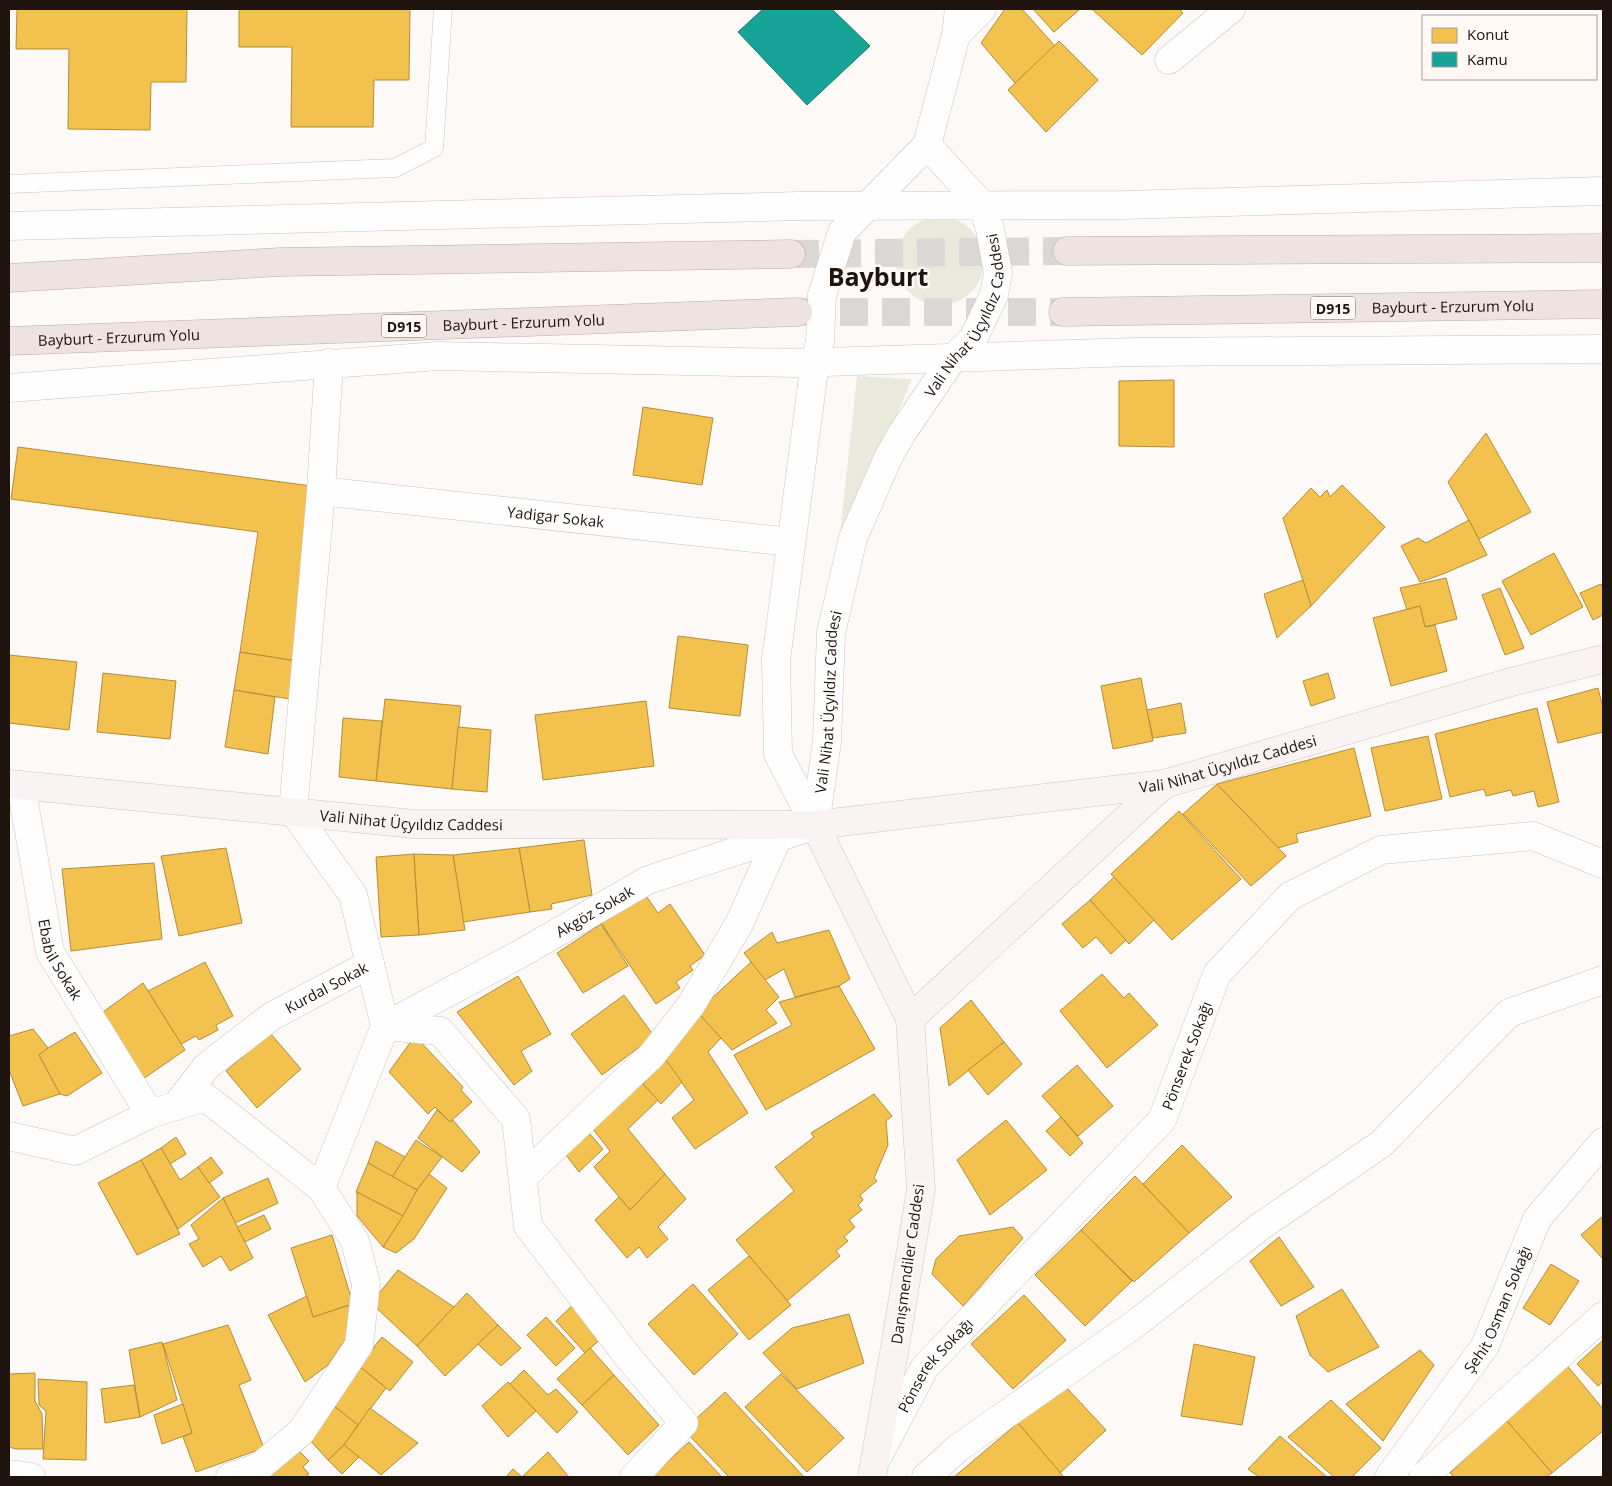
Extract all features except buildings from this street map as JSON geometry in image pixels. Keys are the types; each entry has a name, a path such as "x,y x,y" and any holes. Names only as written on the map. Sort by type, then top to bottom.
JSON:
{"highway":[{"path":"1067,251 1603,248"},
{"path":"9,278 280,262 791,254"},
{"name":"Bayburt - Erzurum Yolu","path":"1063,312 1603,304"},
{"name":"Bayburt - Erzurum Yolu","path":"9,341 798,312"}],"main road":[{"name":"Vali Nihat Üçyıldız Caddesi","path":"15,785 414,824 815,825 1164,784 1511,682 1603,660"},
{"path":"815,825 910,1019 1164,784"},
{"name":"Danışmendiler Caddesi","path":"869,1474 896,1347 921,1188 910,1019"}],"street":[{"path":"927,145 958,22 982,9"},
{"path":"1169,60 1231,9"},
{"name":"Vali Nihat Üçyıldız Caddesi","path":"927,145 982,205 990,229 998,274 994,295 973,339 954,358 902,432 853,538 831,633 827,741 815,825 778,754 776,660 815,362 820,341 822,294 842,232 927,145"},
{"path":"9,226 799,206 1123,204 1603,191"},
{"path":"9,388 438,356 815,362 1135,352 1603,349"},
{"path":"293,811 321,491 329,364"},
{"name":"Yadigar Sokak","path":"321,491 791,542"},
{"name":"Ebabil Sokak","path":"15,785 50,952 150,1114"},
{"name":"Kurdal Sokak","path":"176,1106 207,1066 272,1016 370,964 353,895 293,811"},
{"name":"Akgöz Sokak","path":"385,1026 520,954 648,880 815,825"},
{"name":"Pönserek Sokağı","path":"869,1474 925,1367 1162,1120 1216,974 1290,896 1381,850 1533,836 1603,864"},
{"path":"523,1177 652,1055 691,1005 739,924 778,837"},
{"path":"321,1188 385,1026 370,964"},
{"path":"926,1477 958,1448 1140,1321 1261,1226 1381,1144 1509,1013 1603,980"},
{"path":"385,1026 440,1031 516,1119 528,1226 629,1358 684,1423 634,1477"},
{"path":"9,1136 75,1151 150,1114 205,1097 321,1188 354,1241 366,1284 359,1345 301,1432 259,1467 230,1477"},
{"name":"Şehit Osman Sokağı","path":"1389,1477 1485,1346 1537,1219 1603,1142"},
{"path":"1423,1477 1603,1316"},
{"path":"9,1474 31,1477"}],"lane":[{"path":"9,184 395,168 434,148 443,9"}],"shaded area":[{"path":"931,217 949,217 965,224 977,236 984,252 984,270 977,286 965,298 949,305 931,305 915,298 903,286 896,270 896,252 903,236 915,224"},
{"path":"857,376 912,379 838,553"}],"tunnel":[{"path":"791,254 1067,251"},
{"path":"798,312 1063,312"}],"district":[{"name":"Bayburt","path":"878,276"}]}
